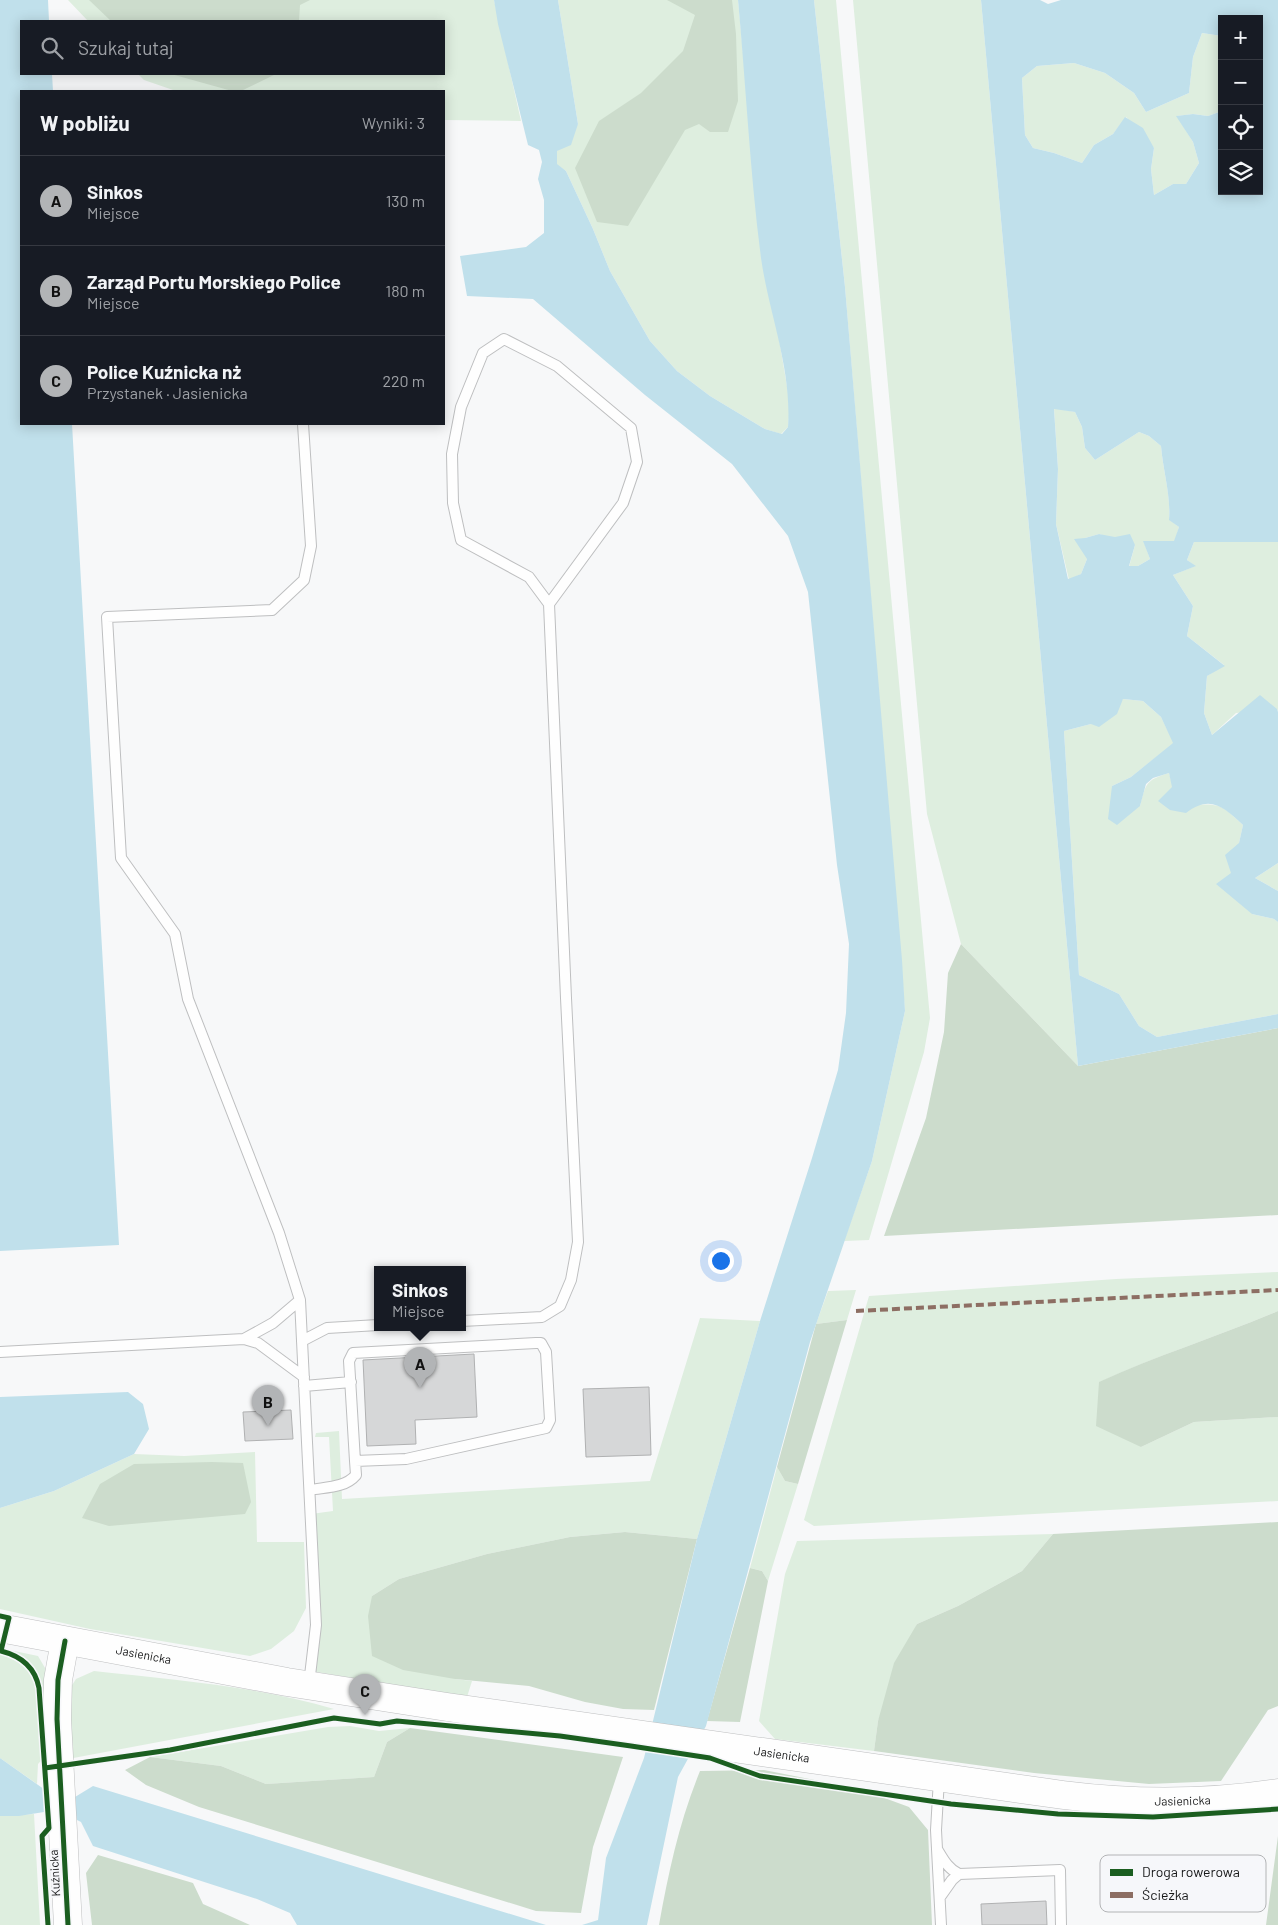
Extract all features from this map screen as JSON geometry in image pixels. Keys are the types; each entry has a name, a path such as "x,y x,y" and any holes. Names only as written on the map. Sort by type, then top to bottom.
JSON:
{"main road":[{"name":"Jasienicka","path":"0,1628 126,1667 204,1677 298,1683"},
{"name":"Jasienicka","path":"0,1642 64,1648 251,1674 298,1683 634,1734 1080,1797 1149,1802 1216,1801 1278,1793"},
{"name":"Kuźnicka","path":"64,1648 59,1672 57,1703 68,1925"}],"lane":[{"path":"466,1321 542,1317 560,1306 571,1280 578,1242 549,604 529,577 461,540 453,503 452,454 461,407 483,353 504,339 557,366 631,428 637,462 623,503 549,604"},
{"path":"298,1683 316,1625 300,1300 279,1232 188,998 175,934 121,858 107,617 272,610 304,580 311,546 303,425"},
{"path":"244,1339 273,1323 300,1300"},
{"path":"302,1341 328,1328 374,1325"},
{"path":"0,1352 244,1339 258,1343 304,1382 351,1382"},
{"path":"310,1490 341,1485 356,1475 355,1461 350,1361 354,1354 536,1343 541,1344 546,1352 550,1420 546,1428 406,1459 355,1461"},
{"path":"940,1778 936,1830 941,1925"},
{"path":"937,1849 948,1866 959,1874 1060,1870 1062,1925"},
{"path":"940,1896 959,1874"}],"green space":[{"path":"68,0 494,0 521,121 445,120 445,90 173,90 144,80 139,75 445,75 445,20 87,20"},
{"path":"89,0 310,0 300,5 299,20 110,20"},
{"path":"558,0 738,0 746,84 779,339 790,404 788,427 781,434 765,429 710,396 677,371 650,341 610,271 566,171 557,165 557,151 578,124"},
{"path":"667,0 732,0 736,34 738,101 728,132 710,132 699,124 685,130 628,226 597,222 575,168 599,121 641,93 683,51 695,15"},
{"path":"814,0 836,0 930,1018 924,1052 869,1240 844,1241 872,1161 905,1011 845,287"},
{"path":"853,0 981,0 1078,1066 961,944 927,814"},
{"path":"1202,33 1218,35 1218,112 1208,116 1193,114 1177,116 1193,142 1199,163 1186,184 1173,184 1154,195 1151,169 1154,148 1126,117 1113,134 1094,145 1082,163 1033,148 1025,135 1022,78 1037,66 1074,63 1105,73 1134,93 1146,112 1189,93 1193,57"},
{"path":"175,75 274,75 243,90 228,90"},
{"path":"1054,408 1075,412 1082,427 1085,448 1095,460 1139,432 1149,436 1161,446 1169,501 1169,519 1179,527 1175,541 1144,542 1150,559 1138,566 1129,567 1135,545 1099,534 1085,538 1087,559 1081,574 1069,580 1056,524 1058,469"},
{"path":"1194,542 1278,542 1278,712 1277,709 1236,713 1212,735 1204,713 1207,676 1224,665 1187,636 1193,606 1173,575 1195,566 1187,560"},
{"path":"1123,699 1143,701 1161,717 1174,743 1131,777 1112,786 1140,806 1146,787 1151,780 1169,773 1173,787 1196,805 1218,806 1243,825 1239,843 1252,914 1274,919 1278,922 1278,1014 1157,1037 1139,1026 1119,994 1079,975 1064,731 1091,724"},
{"path":"1278,863 1278,891 1255,878"},
{"path":"961,944 1078,1066 1278,1028 1278,1215 884,1236 926,1118 944,1032 948,973"},
{"path":"1278,1272 1278,1311 1100,1382 1141,1447 1194,1422 1278,1417 1278,1501 814,1526 804,1520 869,1296 1116,1279"},
{"path":"856,1290 847,1320 816,1324 828,1291"},
{"path":"1278,1311 1278,1417 1194,1422 1141,1447 1096,1426 1099,1382"},
{"path":"700,1318 760,1321 697,1539 625,1532 570,1537 487,1554 399,1579 372,1596 455,1679 472,1681 467,1697 311,1671 311,1514 333,1511 329,1437 315,1437 316,1433 339,1431 342,1499 650,1481"},
{"path":"847,1320 798,1484 785,1481 777,1467 816,1324"},
{"path":"255,1452 257,1542 304,1542 306,1608 294,1631 271,1649 250,1656 90,1629 0,1609 0,1508 54,1491 134,1454 184,1456"},
{"path":"243,1463 251,1502 245,1514 109,1526 82,1518 100,1484 134,1464"},
{"path":"777,1467 785,1481 798,1484 768,1581 762,1571 750,1568"},
{"path":"1278,1522 1278,1706 1268,1710 1221,1781 1149,1784 1034,1773 874,1751 878,1721 894,1663 917,1624 958,1606 1022,1571 1053,1534"},
{"path":"625,1532 697,1539 654,1710 623,1709 585,1702 529,1686 455,1679 403,1670 372,1656 368,1616 372,1596 399,1579 487,1554 570,1537"},
{"path":"1053,1534 1022,1571 958,1606 917,1624 878,1721 874,1751 775,1739 759,1721 785,1574 797,1541"},
{"path":"750,1568 762,1571 768,1581 740,1722 707,1721"},
{"path":"0,1648 38,1656 48,1673 51,1750 38,1764 37,1784 0,1758"},
{"path":"94,1671 245,1689 334,1709 68,1759 67,1693 76,1679"},
{"path":"350,1726 379,1731 410,1728 387,1742 374,1777 266,1784 221,1766 150,1757 328,1727"},
{"path":"410,1728 623,1757 593,1847 581,1913 536,1911 199,1807 146,1785 125,1770 150,1757 221,1766 266,1784 374,1777 387,1742"},
{"path":"764,1770 860,1789 909,1807 928,1830 932,1925 659,1925 675,1847 700,1771"},
{"path":"34,1814 40,1925 0,1925 0,1816"},
{"path":"1278,1836 1278,1925 1266,1925"},
{"path":"98,1855 193,1883 203,1904 250,1925 92,1925 86,1873"}],"water":[{"path":"0,0 48,0 49,20 20,20 20,75 52,75 53,90 20,90 20,425 72,425 119,1245 0,1251"},
{"path":"494,0 558,0 578,124 571,145 557,151 557,164 566,171 610,271 650,341 677,371 710,396 765,429 782,434 788,427 787,384 761,258 738,0 814,0 845,287 902,960 905,1011 872,1161 810,1342 706,1726 678,1777 647,1925 582,1925 598,1920 606,1858 644,1758 697,1539 760,1321 838,1070 846,1013 849,944 837,865 808,592 788,536 732,464 645,395 533,299 467,296 460,256 526,247 544,233 544,200 538,179 542,162 539,150 528,145 498,24"},
{"path":"981,0 1040,0 1048,4 1061,0 1278,0 1278,542 1194,542 1187,560 1196,566 1173,575 1193,606 1187,636 1225,666 1207,676 1204,713 1212,735 1260,695 1278,712 1278,863 1255,878 1278,891 1278,922 1274,919 1252,914 1216,884 1231,873 1225,855 1239,843 1243,825 1223,808 1216,805 1202,804 1186,813 1170,810 1158,801 1172,787 1169,773 1153,778 1146,784 1140,806 1117,825 1108,819 1112,786 1131,777 1173,743 1161,717 1143,701 1123,699 1117,714 1099,727 1091,724 1064,731 1079,975 1119,994 1139,1026 1157,1037 1278,1014 1278,1028 1078,1066","holes":["1218,15 1263,15 1263,195 1218,195 1218,112 1208,116 1193,114 1176,116 1193,142 1199,163 1186,184 1173,184 1154,195 1151,169 1154,148 1143,128 1125,117 1113,134 1094,145 1082,163 1033,148 1025,135 1022,78 1037,66 1074,63 1105,73 1134,93 1146,112 1189,93 1193,57 1202,33 1218,35","1054,409 1075,412 1082,427 1085,448 1095,460 1139,432 1149,436 1161,446 1169,501 1169,520 1179,527 1174,541 1143,541 1150,559 1138,566 1129,566 1135,545 1130,534 1115,537 1099,534 1074,539 1087,559 1081,574 1068,579 1056,524 1058,469"]},
{"path":"128,1392 143,1404 149,1429 134,1454 54,1491 0,1508 0,1397"},
{"path":"0,1758 48,1792 75,1797 93,1786 546,1925 297,1925 290,1913 257,1899 93,1846 81,1822 73,1818 44,1812 19,1816 0,1816"}],"building":[{"path":"474,1354 477,1417 415,1420 416,1444 367,1446 363,1360"},
{"path":"649,1387 651,1455 586,1457 583,1389"},
{"path":"291,1410 293,1439 245,1441 243,1412"},
{"path":"1046,1901 1047,1925 982,1925 981,1904"}],"marked path":[{"path":"856,1311 1278,1290"}],"cycle path":[{"path":"0,1616 9,1618 1,1651 21,1659 34,1674 39,1688 49,1828 42,1836 48,1925"},
{"path":"65,1641 58,1680 57,1719 68,1925"},
{"path":"45,1768 170,1750 334,1718 380,1724 397,1721 560,1736 710,1758 760,1776 951,1804 1058,1814 1153,1817 1278,1809"}],"place":[{"name":"Sinkos","path":"420,1388"},
{"name":"Zarząd Portu Morskiego Police","path":"268,1426"},
{"name":"Police Kuźnicka nż","path":"365,1715"}]}
